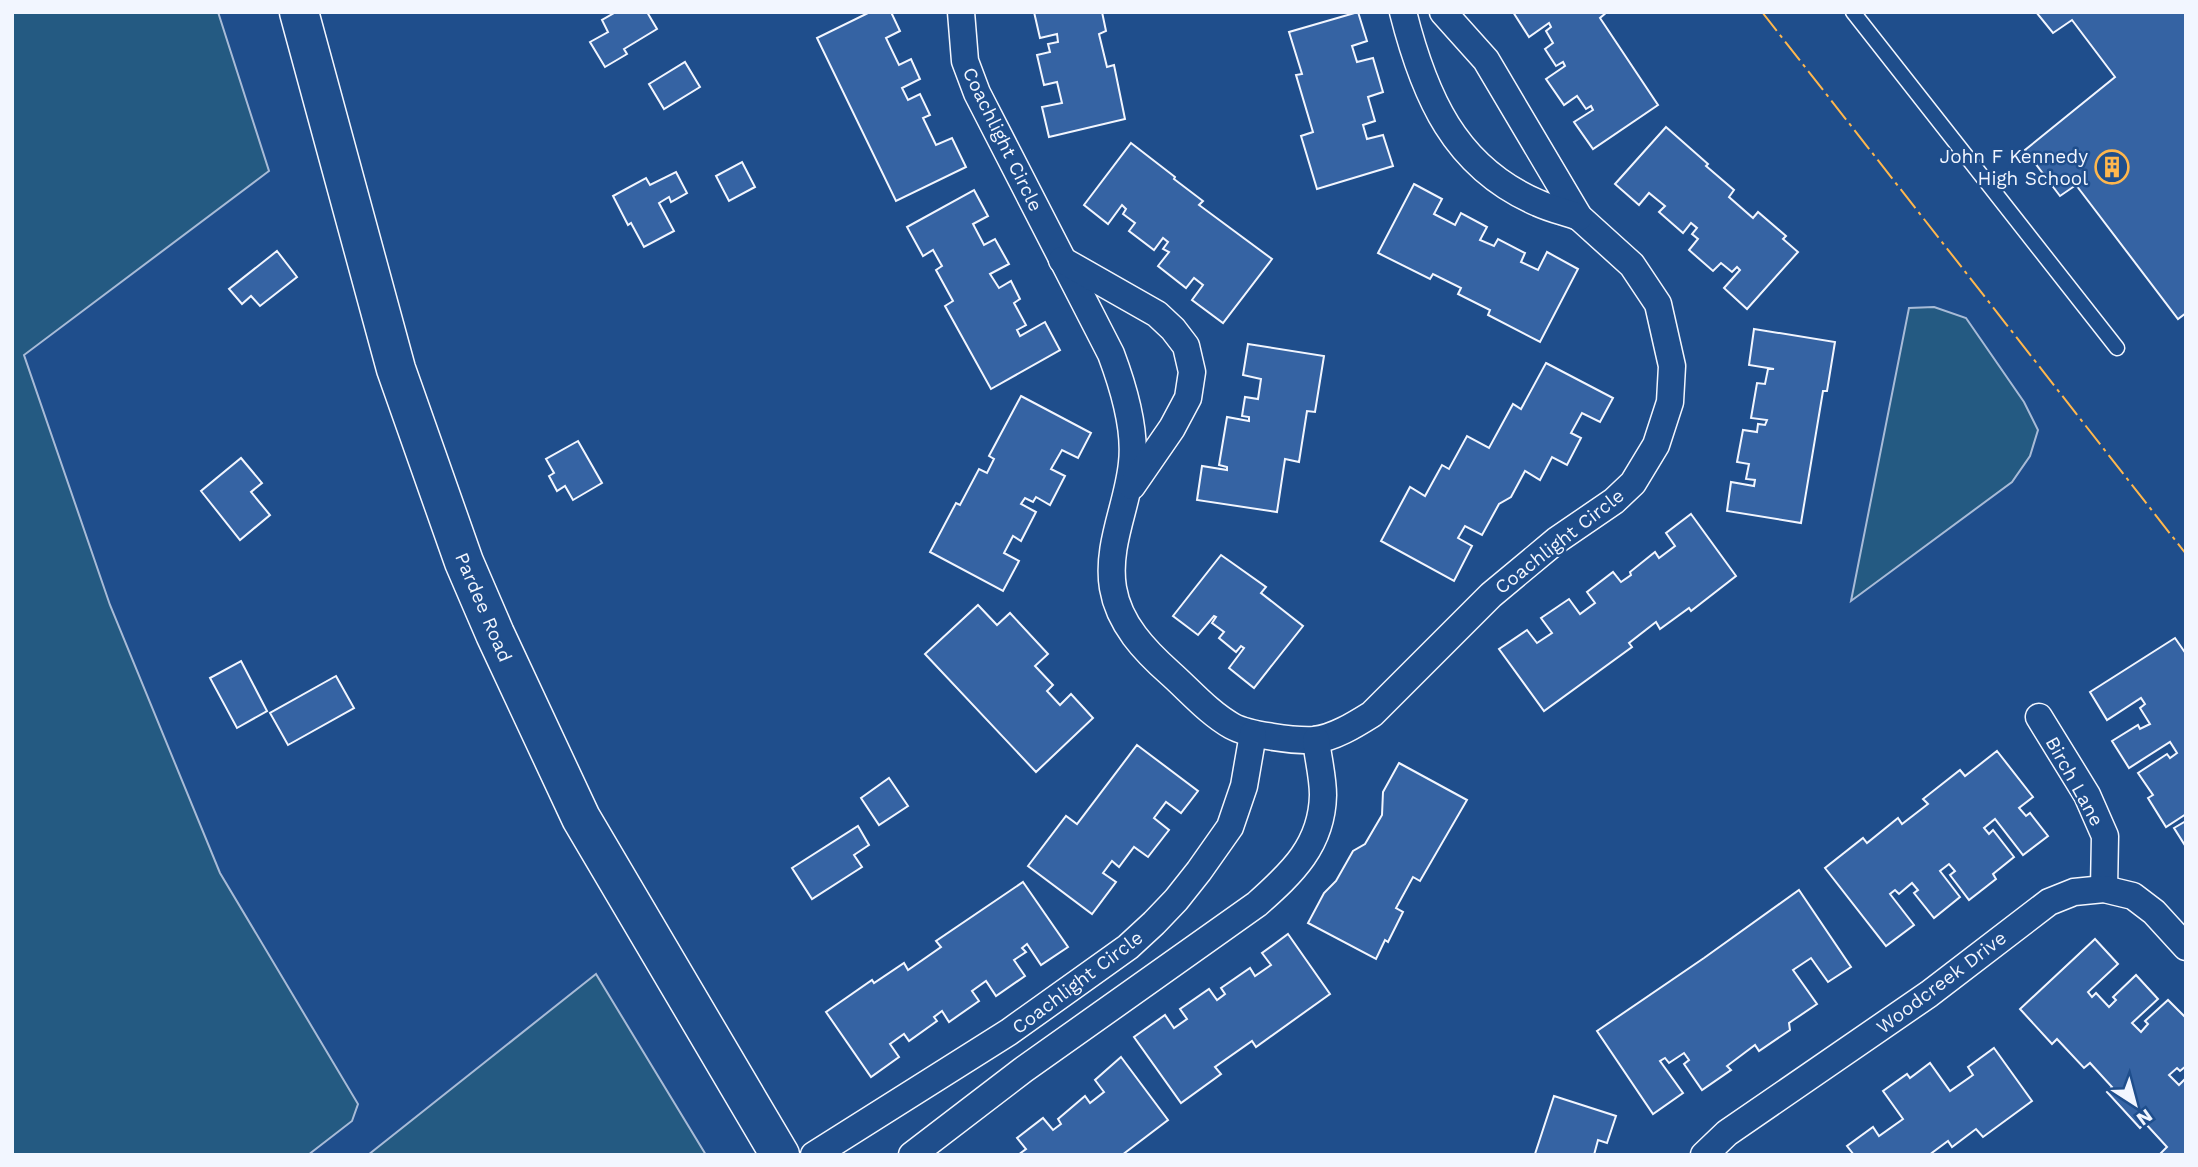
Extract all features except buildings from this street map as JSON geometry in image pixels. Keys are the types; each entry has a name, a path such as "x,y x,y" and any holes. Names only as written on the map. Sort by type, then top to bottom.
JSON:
{"main road":[{"name":"Pardee Road","path":"299,12 396,369 469,574 581,818 780,1155"}],"street":[{"name":"Coachlight Circle","path":"961,12 965,61 977,93 1111,354 1123,386 1133,461 1112,555 1113,588 1120,610 1132,633 1152,657 1231,726 1253,734 1316,740 1353,726 1372,714 1491,595 1557,540 1623,492 1633,482 1656,445 1670,402 1672,366 1658,304 1632,265 1579,216 1486,60 1443,12"},
{"name":"Coachlight Circle","path":"1403,12 1418,69 1430,97 1463,148 1484,169 1511,189 1539,204 1579,216"},
{"name":"Coachlight Circle","path":"1062,260 1157,314 1186,346 1192,372 1188,398 1172,428 1126,495"},
{"name":"Birch Lane","path":"2039,717 2087,795 2105,836 2104,889"},
{"name":"Coachlight Circle","path":"814,1155 1009,1032 1128,947 1154,923 1199,871 1230,827 1244,786 1253,734"},
{"name":"Coachlight Circle","path":"912,1155 1023,1070 1256,904 1286,878 1303,859 1318,830 1323,794 1316,740"},
{"name":"Woodcreek Drive","path":"1704,1155 1727,1133 1930,994 2049,902 2074,892 2104,889 2133,896 2154,912 2186,947"}],"lane":[{"path":"1853,12 2117,348"}],"shaded area":[{"path":"12,12 218,12 269,171 24,355 110,605 220,873 358,1104 352,1121 308,1155 12,1155"},
{"path":"1934,307 1966,318 2024,402 2038,430 2030,456 2012,482 1851,601 1909,308"},
{"path":"596,974 706,1155 368,1155"}],"power":[{"path":"1762,12 2186,554"}],"place":[{"name":"John F Kennedy High School","path":"2112,167"}]}
